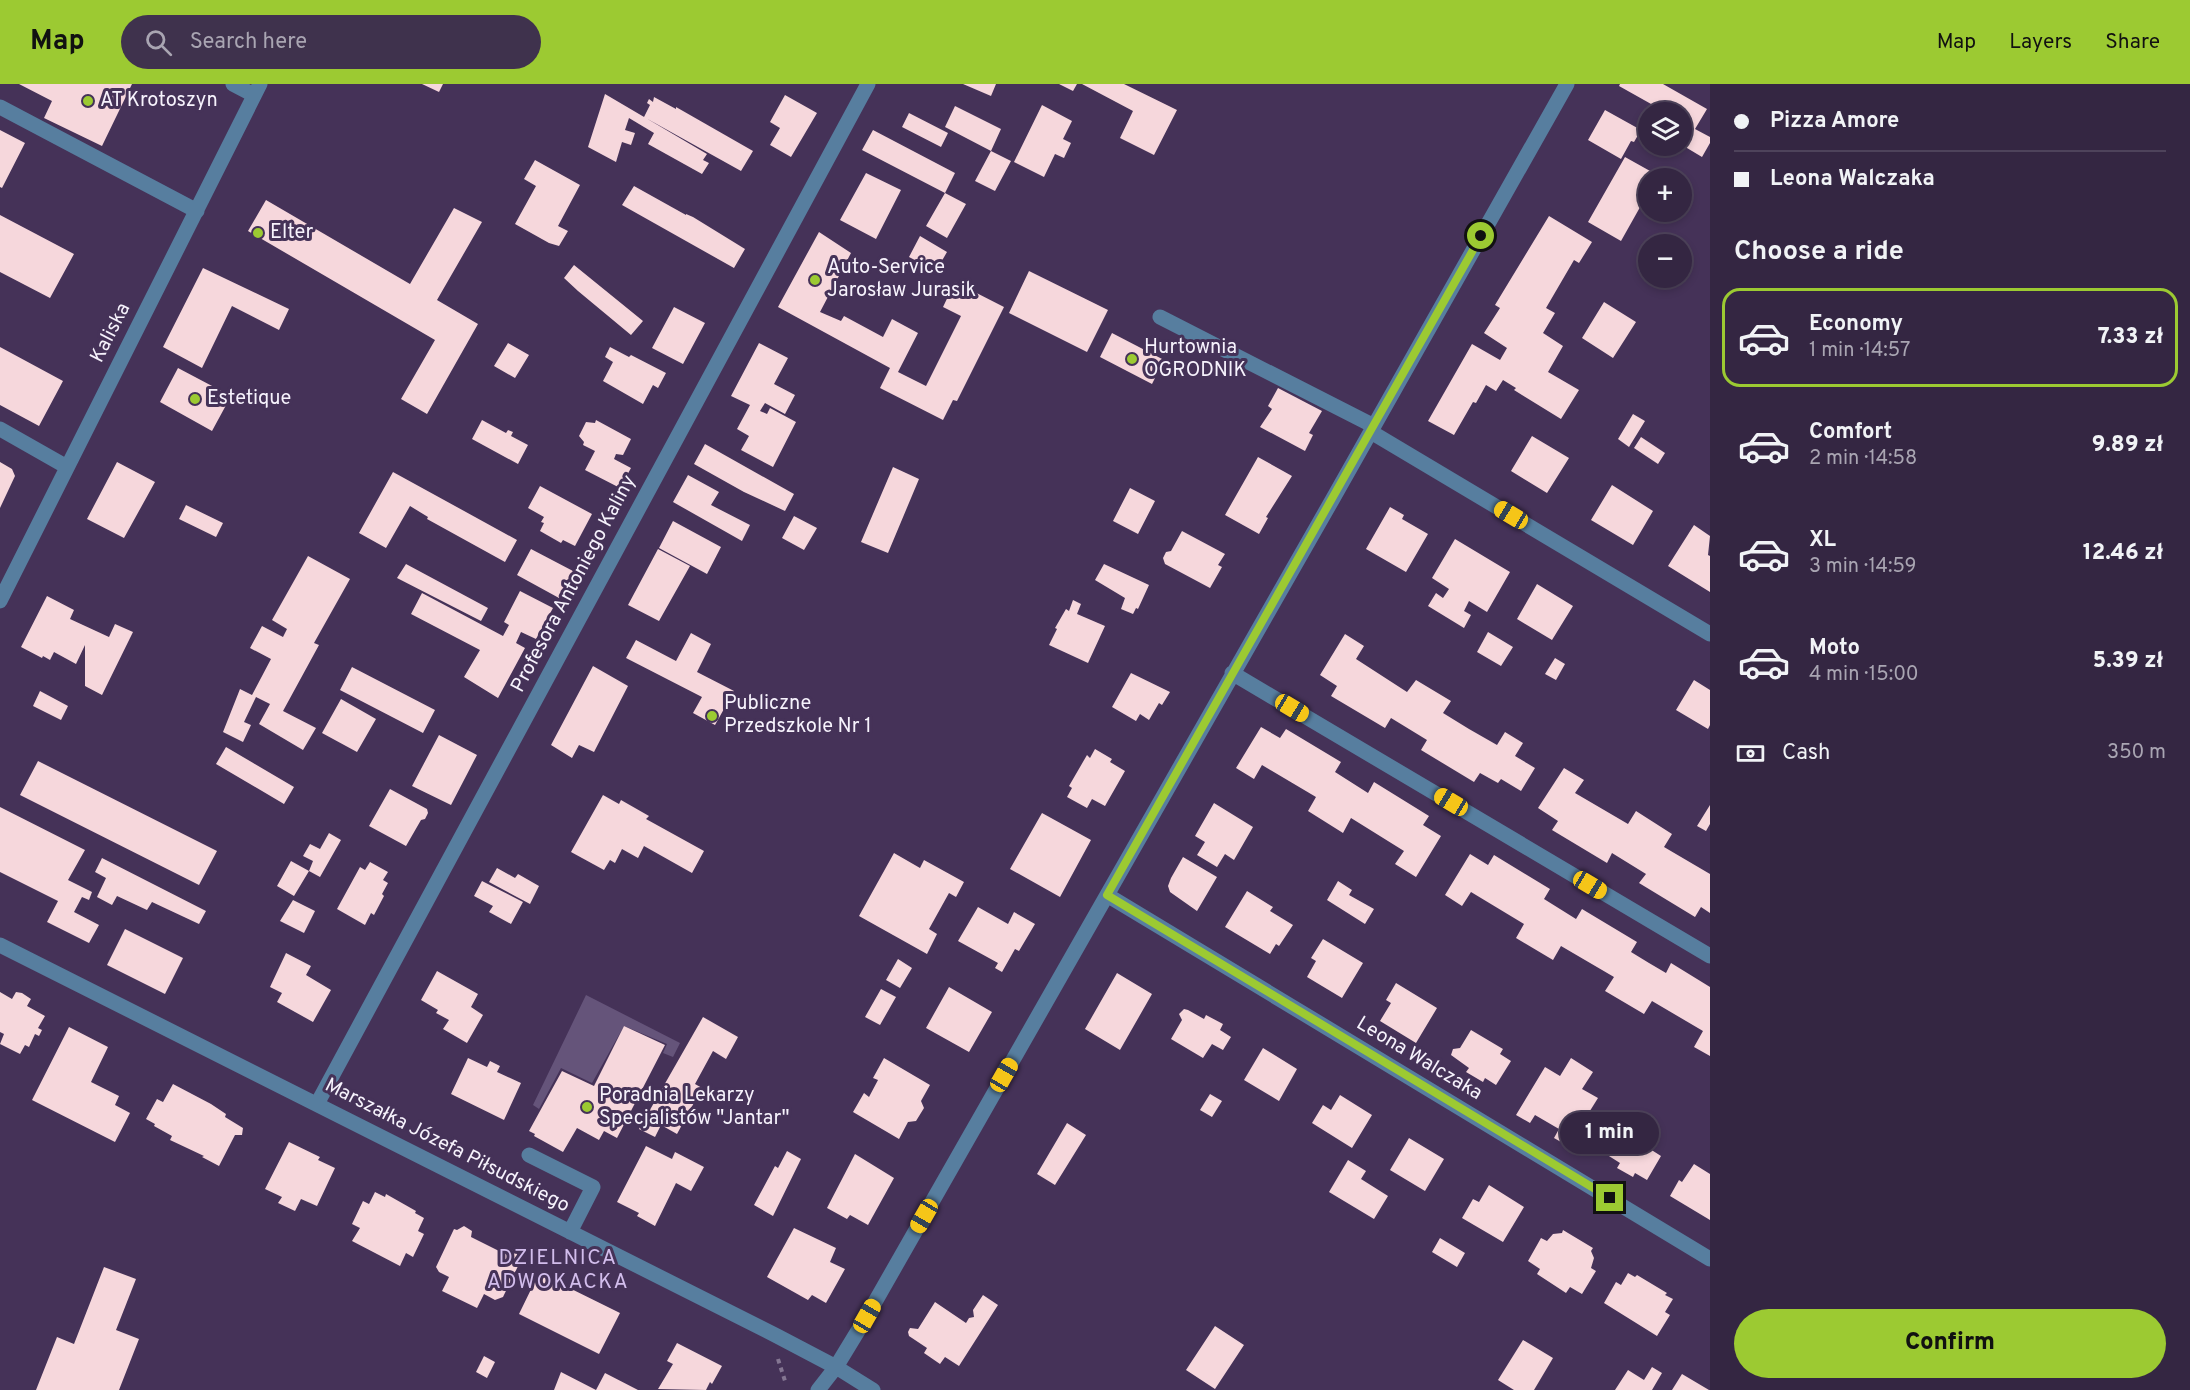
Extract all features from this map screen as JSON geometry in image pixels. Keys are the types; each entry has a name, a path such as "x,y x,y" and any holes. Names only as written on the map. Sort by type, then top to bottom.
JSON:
{"street":[{"path":"233,84 257,90"},
{"name":"Profesora Antoniego Kaliny","path":"317,1104 868,84"},
{"path":"818,1390 836,1367 867,1316 1373,429 1560,86"},
{"name":"Kaliska","path":"0,600 257,90"},
{"path":"0,107 197,211"},
{"path":"1160,316 1373,429 1710,634"},
{"path":"0,429 67,467"},
{"path":"1232,673 1710,956"},
{"name":"Leona Walczaka","path":"1107,895 1710,1259"},
{"name":"Marszałka Józefa Piłsudskiego","path":"0,945 836,1367 873,1390"},
{"path":"529,1155 593,1186 570,1232"}],"shaded area":[{"path":"586,995 680,1043 673,1057 663,1053 667,1044 624,1026 592,1083 561,1068 539,1109 533,1105"}],"building":[{"name":"AT Krotoszyn","path":"19,84 132,84 102,146 44,118 52,101"},
{"path":"422,84 443,84 439,92"},
{"path":"963,84 996,84 991,96"},
{"path":"1059,84 1077,84 1073,91"},
{"path":"1082,84 1124,84 1177,110 1154,155 1120,138 1133,111"},
{"path":"1620,84 1663,84 1707,109 1695,129 1710,137 1710,143 1702,157 1692,151 1692,102 1648,102 1619,86"},
{"path":"605,94 707,154 703,160 709,163 702,174 648,144 654,133 629,118 625,130 635,133 631,145 622,142 616,162 588,147"},
{"path":"785,95 817,113 791,157 770,145 780,128 770,122"},
{"path":"654,97 753,151 741,171 644,117 650,105 647,103 649,99 653,102"},
{"path":"1042,105 1072,121 1063,139 1071,143 1064,158 1055,154 1044,177 1014,162"},
{"path":"955,106 1001,129 991,151 945,127"},
{"path":"1605,110 1638,128 1638,135 1634,142 1631,141 1621,159 1588,140"},
{"path":"909,113 948,133 941,147 902,127"},
{"path":"0,130 25,143 2,188 0,187"},
{"path":"873,130 955,173 945,193 862,150"},
{"path":"991,151 1011,161 995,191 975,181"},
{"path":"1625,157 1645,168 1638,168 1638,211 1621,241 1588,222"},
{"path":"535,160 580,185 558,226 568,231 559,246 515,224 536,186 524,179"},
{"path":"866,173 901,190 876,239 840,220"},
{"path":"634,186 693,217 745,249 734,268 622,205"},
{"path":"945,193 966,204 947,238 926,226"},
{"path":"266,200 410,284 454,208 482,222 437,300 478,324 427,414 401,399 435,340 248,231"},
{"path":"0,215 74,254 50,298 0,272"},
{"path":"1549,216 1592,242 1579,263 1574,260 1546,308 1555,313 1543,333 1563,346 1548,372 1579,390 1561,419 1514,390 1516,388 1503,380 1496,391 1486,385 1454,435 1428,421 1472,344 1500,360 1507,348 1484,333 1500,308 1495,305"},
{"path":"819,232 851,253 820,312 841,321 844,316 883,337 892,319 918,333 898,372 926,386 961,316 943,307 955,282 1004,307 957,401 953,400 943,420 880,388 890,368 778,307"},
{"path":"920,236 947,252 936,271 909,257"},
{"path":"574,265 643,321 631,335 564,278"},
{"path":"203,268 289,309 279,330 232,306 202,368 163,347"},
{"path":"1029,271 1108,310 1087,352 1009,313"},
{"path":"1604,302 1636,322 1613,358 1582,338"},
{"path":"674,307 705,323 683,364 652,348"},
{"name":"Hurtownia OGRODNIK","path":"1112,333 1164,360 1152,384 1100,357"},
{"path":"508,343 529,355 515,378 494,366"},
{"path":"759,343 788,358 774,384 795,395 785,414 765,403 760,411 767,414 770,408 796,422 773,467 741,450 749,436 737,429 750,405 731,396"},
{"path":"0,347 63,381 39,426 0,405"},
{"path":"610,347 666,373 658,388 653,385 643,404 603,381 613,362 605,357"},
{"name":"Estetique","path":"178,368 231,396 212,431 160,402"},
{"path":"1278,388 1322,411 1309,433 1313,435 1305,451 1260,427 1272,409 1268,406"},
{"path":"1633,414 1645,421 1629,447 1618,439"},
{"path":"482,420 506,433 508,430 513,432 511,436 528,445 518,464 472,439"},
{"path":"596,420 631,439 623,455 616,454 614,459 631,468 620,488 585,470 595,451 583,445 584,442 579,436 586,422 595,423"},
{"path":"1532,436 1569,458 1547,493 1511,471"},
{"path":"1641,437 1665,453 1658,464 1634,448"},
{"path":"705,444 794,494 785,511 744,492 694,464"},
{"path":"1258,457 1292,476 1266,517 1268,518 1259,534 1225,515"},
{"path":"0,462 12,469 15,476 0,508"},
{"path":"117,462 155,482 124,538 87,519"},
{"path":"893,467 919,479 888,553 861,542"},
{"path":"393,472 517,540 505,562 427,519 428,517 410,506 386,548 359,533"},
{"path":"688,475 719,492 711,505 750,525 742,541 673,502"},
{"path":"1612,485 1653,511 1633,545 1591,520"},
{"path":"540,486 592,514 575,546 563,540 561,543 540,531 544,517 528,508"},
{"path":"1130,488 1155,501 1138,534 1113,521"},
{"path":"186,505 223,523 216,537 179,519"},
{"path":"1390,507 1404,515 1402,519 1428,534 1406,572 1366,549"},
{"path":"794,516 817,528 804,550 782,538"},
{"path":"673,521 721,547 707,574 659,548"},
{"path":"1694,525 1710,536 1708,555 1710,556 1710,592 1668,566"},
{"path":"1182,531 1225,554 1218,565 1222,567 1210,588 1165,564 1163,558 1166,552 1171,551"},
{"path":"1455,539 1510,572 1487,612 1469,601 1464,611 1471,615 1464,628 1428,606 1436,593 1443,598 1449,589 1432,578"},
{"path":"531,549 573,571 559,598 517,575"},
{"path":"658,549 690,566 659,621 628,605"},
{"path":"308,556 350,579 314,643 319,645 283,711 316,728 303,750 259,724 270,704 256,697 244,722 251,725 243,742 223,732 240,689 252,695 271,659 250,648 262,626 283,637 287,629 272,620"},
{"path":"406,564 488,608 481,621 397,578"},
{"path":"1104,564 1149,585 1138,609 1136,608 1133,614 1121,609 1125,598 1095,580"},
{"path":"1537,584 1573,606 1552,640 1517,619"},
{"path":"520,591 553,608 536,639 521,632 516,643 525,648 498,698 464,677 480,650 411,614 422,593 503,636 509,625 504,622"},
{"path":"47,596 74,610 70,619 109,637 115,624 133,632 102,695 85,686 85,645 76,664 54,652 50,660 21,647"},
{"path":"1073,600 1081,604 1077,614 1105,626 1088,663 1049,645 1057,629 1055,628 1066,609 1069,611"},
{"path":"1488,632 1513,647 1501,666 1477,652"},
{"path":"691,633 711,644 697,672 734,691 715,725 693,713 702,697 626,658 636,640 676,661"},
{"path":"1345,634 1364,646 1356,659 1407,692 1416,680 1451,701 1443,713 1469,729 1497,745 1505,732 1523,743 1515,756 1535,768 1521,791 1501,779 1498,783 1480,773 1474,782 1421,750 1427,740 1391,718 1385,728 1331,696 1337,686 1320,675"},
{"path":"1555,658 1565,664 1556,680 1545,674"},
{"path":"593,666 628,686 594,752 579,745 572,758 551,745"},
{"path":"352,667 435,710 423,733 340,690"},
{"path":"1131,673 1170,692 1162,705 1159,703 1149,720 1140,714 1136,721 1112,707"},
{"path":"1694,680 1710,690 1708,729 1676,710"},
{"path":"40,691 68,706 61,720 33,706"},
{"path":"341,699 376,719 357,752 322,733"},
{"path":"1261,727 1280,738 1286,729 1341,762 1335,772 1368,793 1374,782 1429,816 1423,825 1441,836 1416,877 1395,864 1404,851 1351,818 1343,833 1308,811 1316,797 1262,765 1254,779 1236,768"},
{"path":"439,735 477,755 451,805 412,786"},
{"path":"226,747 294,787 284,804 216,764"},
{"path":"1095,749 1112,759 1110,762 1125,771 1105,806 1092,799 1087,808 1067,797 1072,788 1069,786 1087,755 1090,758"},
{"path":"38,761 217,851 199,885 20,795"},
{"path":"1564,768 1584,780 1575,793 1628,824 1636,811 1672,834 1664,847 1710,874 1710,913 1701,907 1695,917 1639,883 1646,874 1612,853 1607,863 1552,830 1558,821 1538,808"},
{"path":"390,789 427,809 425,819 421,820 406,846 369,826"},
{"path":"603,795 619,804 621,800 649,816 646,819 704,851 692,873 644,846 638,858 622,849 615,863 610,860 604,870 571,852"},
{"path":"1214,803 1253,827 1234,860 1225,854 1217,867 1197,855 1205,842 1195,836"},
{"path":"1710,805 1710,824 1706,831 1697,826"},
{"path":"0,807 85,850 68,880 92,892 89,900 82,897 74,912 99,925 89,943 47,922 58,901 0,872"},
{"path":"1042,813 1091,840 1060,897 1010,869"},
{"path":"329,833 341,840 320,877 309,871 313,861 303,856 310,844 320,849"},
{"path":"894,853 920,868 924,860 964,882 956,897 949,893 929,929 937,934 927,954 859,916"},
{"path":"1470,854 1488,865 1494,855 1550,889 1544,899 1576,919 1582,909 1637,942 1631,952 1649,963 1666,973 1671,963 1710,987 1710,1056 1694,1047 1703,1031 1652,1001 1644,1014 1605,991 1614,977 1561,946 1553,960 1516,938 1524,924 1471,892 1462,906 1445,895"},
{"path":"1183,857 1217,877 1197,911 1170,892 1168,886"},
{"path":"102,858 206,911 199,924 152,902 147,910 117,896 112,905 97,897 106,878 95,872"},
{"path":"291,861 309,871 294,896 277,886"},
{"path":"370,862 388,872 383,880 388,883 374,915 371,913 365,925 337,909 360,867 365,870"},
{"path":"497,868 515,878 518,874 539,886 530,904 489,882"},
{"path":"482,881 523,902 511,924 489,912 493,906 474,896"},
{"path":"1338,881 1352,890 1349,895 1374,909 1365,924 1327,900"},
{"path":"1247,891 1273,907 1270,911 1293,925 1279,946 1276,944 1270,954 1225,927"},
{"path":"293,900 315,911 304,933 280,921"},
{"path":"978,907 1008,924 1014,912 1035,924 1019,951 1015,949 1002,972 995,968 998,963 958,941"},
{"path":"125,929 183,958 165,994 107,965"},
{"path":"1323,939 1363,963 1342,998 1307,977 1316,961 1311,958"},
{"path":"286,953 311,966 306,975 331,990 313,1022 277,1002 282,993 270,987"},
{"path":"898,959 912,968 900,988 886,980"},
{"path":"437,971 478,994 471,1007 483,1015 467,1043 443,1029 449,1020 436,1013 438,1010 421,1000"},
{"path":"1117,973 1152,994 1120,1050 1085,1029"},
{"path":"1396,983 1437,1008 1416,1043 1380,1021 1391,1003 1386,1000"},
{"path":"949,987 992,1012 969,1052 926,1028"},
{"path":"881,989 896,997 880,1025 865,1017"},
{"path":"0,992 12,999 16,992 22,993 31,999 27,1006 45,1016 38,1028 42,1030 39,1036 35,1034 29,1047 25,1045 20,1054 0,1044 4,1034 0,1032"},
{"path":"1184,1009 1204,1019 1206,1015 1223,1024 1220,1030 1231,1037 1223,1050 1212,1044 1203,1058 1171,1039 1182,1020 1179,1014"},
{"path":"703,1017 738,1037 726,1059 713,1051 695,1084 702,1088 677,1134 661,1125 655,1137 639,1129"},
{"name":"Poradnia Lekarzy Specjalistów \"Jantar\"","path":"624,1026 665,1045 617,1138 604,1131 599,1140 577,1128 563,1152 534,1136 535,1134 529,1131 562,1071 594,1086"},
{"path":"69,1027 108,1047 91,1082 119,1096 115,1105 130,1113 115,1142 32,1100"},
{"path":"1471,1030 1503,1049 1500,1054 1511,1061 1496,1085 1485,1078 1483,1082 1466,1072 1469,1068 1451,1055 1453,1049 1460,1048"},
{"path":"1263,1048 1297,1069 1279,1101 1244,1080"},
{"path":"468,1058 487,1067 490,1061 500,1066 497,1072 521,1083 504,1120 451,1094"},
{"path":"884,1058 930,1085 921,1101 924,1108 916,1121 908,1122 899,1139 853,1112 864,1093 869,1097 878,1080 873,1078"},
{"path":"1571,1058 1593,1072 1582,1089 1598,1098 1568,1146 1554,1138 1559,1129 1535,1115 1530,1123 1516,1115 1545,1067 1560,1076"},
{"path":"173,1084 211,1104 226,1114 225,1117 243,1128 242,1135 235,1135 219,1166 202,1157 204,1156 170,1140 172,1136 146,1119 157,1099 163,1102"},
{"path":"1210,1094 1222,1101 1212,1117 1200,1110"},
{"path":"1340,1095 1372,1115 1352,1148 1312,1123 1323,1105 1331,1110"},
{"path":"1067,1123 1086,1135 1055,1185 1037,1174"},
{"path":"1622,1125 1653,1144 1650,1149 1661,1156 1647,1180 1635,1173 1633,1177 1617,1168 1620,1163 1601,1151 1603,1144 1610,1144"},
{"path":"1409,1138 1444,1159 1425,1191 1390,1170"},
{"path":"289,1142 320,1157 318,1160 335,1168 317,1206 301,1199 295,1211 278,1203 282,1197 265,1189"},
{"path":"646,1146 672,1159 675,1152 704,1167 691,1191 676,1183 655,1226 637,1216 639,1213 617,1202"},
{"path":"787,1151 801,1159 773,1216 754,1205 775,1166 778,1168"},
{"path":"855,1154 894,1178 868,1225 850,1215 847,1219 827,1208"},
{"path":"1348,1160 1366,1171 1361,1179 1388,1196 1374,1219 1329,1192"},
{"path":"1694,1164 1710,1174 1710,1220 1670,1196 1679,1180 1682,1182"},
{"path":"1489,1185 1524,1207 1503,1242 1462,1218 1473,1199 1479,1202"},
{"path":"375,1192 385,1197 386,1194 424,1218 418,1231 424,1234 413,1257 406,1253 400,1266 352,1241 360,1228 352,1224 363,1201 369,1204"},
{"path":"464,1226 472,1231 471,1237 503,1253 508,1249 515,1251 518,1256 517,1260 520,1262 503,1297 495,1300 484,1294 477,1308 442,1291 449,1277 439,1272 436,1267 454,1229 457,1230"},
{"path":"794,1228 836,1248 830,1262 845,1269 826,1303 812,1295 808,1300 767,1277"},
{"path":"1563,1230 1593,1248 1591,1251 1594,1258 1591,1268 1596,1271 1582,1294 1570,1287 1566,1293 1537,1274 1540,1269 1528,1261 1541,1238 1547,1241 1553,1234 1562,1233"},
{"path":"1440,1238 1465,1253 1457,1267 1432,1252"},
{"path":"104,1267 136,1279 116,1330 139,1339 119,1390 36,1390 57,1337 74,1344"},
{"path":"539,1273 620,1313 599,1354 519,1314"},
{"path":"1628,1273 1635,1277 1637,1275 1673,1299 1665,1312 1670,1315 1657,1336 1604,1303 1616,1282 1621,1285"},
{"path":"983,1295 998,1305 959,1366 945,1357 940,1364 924,1353 927,1348 909,1336 910,1328 918,1329 935,1302 966,1323 969,1318 974,1317 973,1310"},
{"path":"1215,1326 1244,1345 1215,1389 1186,1370"},
{"path":"1523,1340 1553,1358 1534,1390 1514,1390 1498,1380"},
{"path":"677,1343 722,1366 706,1390 658,1389 673,1364 667,1361"},
{"path":"484,1356 495,1362 487,1378 476,1372"},
{"path":"1652,1367 1662,1373 1652,1390 1615,1390 1628,1370 1644,1380"},
{"path":"561,1372 596,1390 554,1390"},
{"path":"605,1373 638,1390 596,1390"},
{"path":"1682,1374 1709,1390 1672,1390"}],"place":[{"name":"AT Krotoszyn","path":"88,101"},
{"name":"Elter","path":"258,233"},
{"name":"Auto-Service Jarosław Jurasik","path":"815,280"},
{"name":"Hurtownia OGRODNIK","path":"1132,359"},
{"name":"Estetique","path":"195,399"},
{"name":"Publiczne Przedszkole Nr 1","path":"712,716"},
{"name":"Poradnia Lekarzy Specjalistów \"Jantar\"","path":"587,1107"}],"district":[{"name":"DZIELNICA ADWOKACKA","path":"558,1270"}],"route":[{"path":"1481,236 1107,895 1610,1198"}]}
